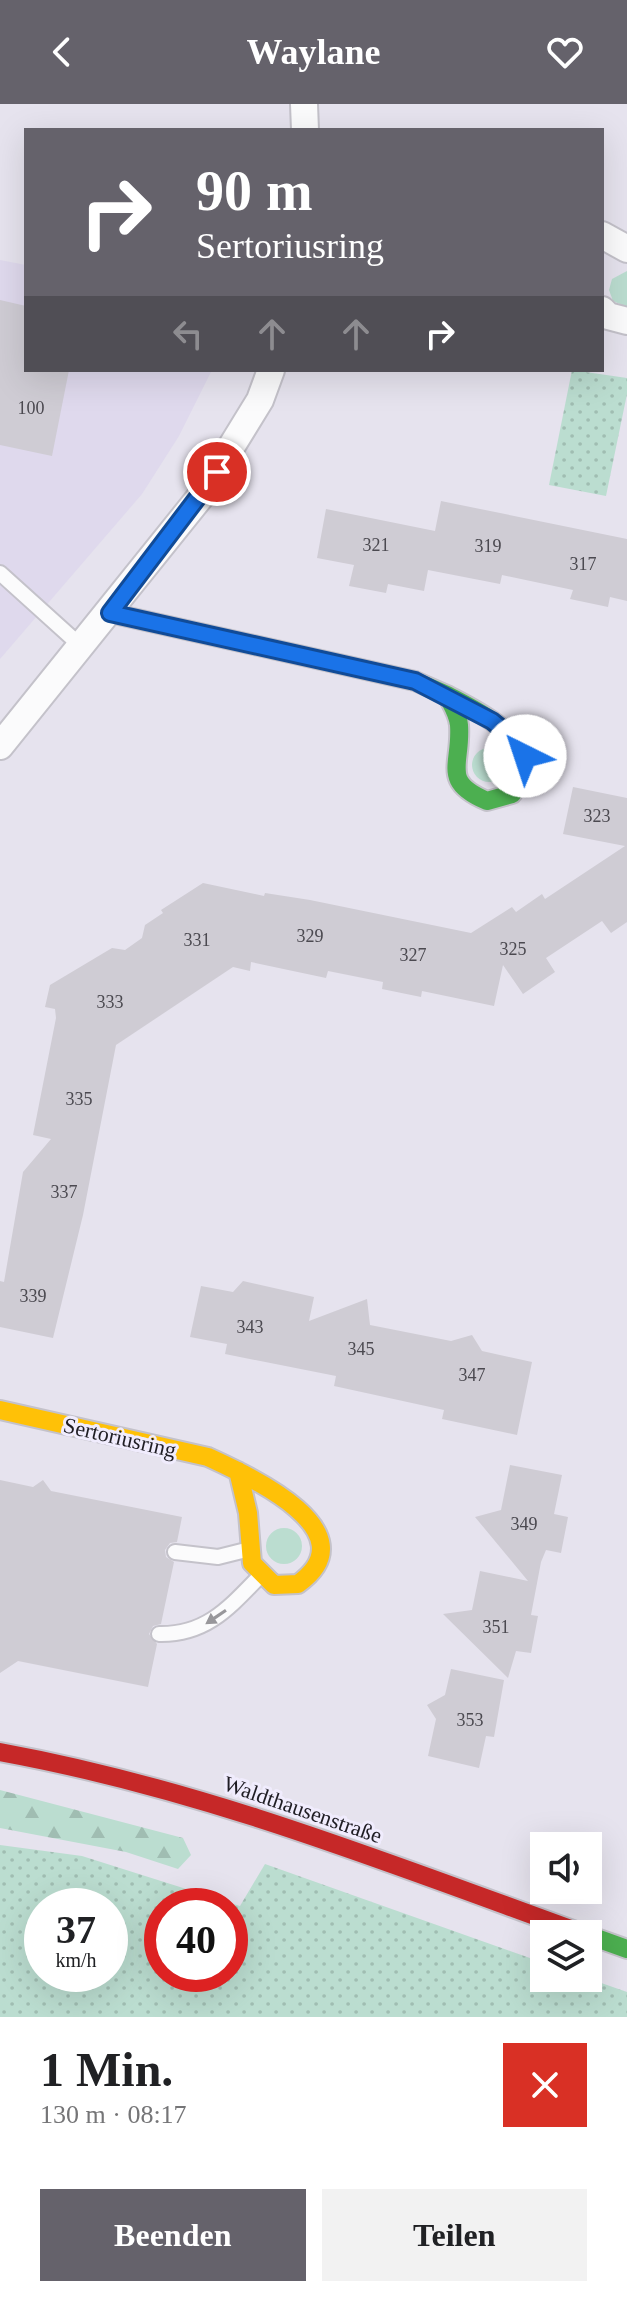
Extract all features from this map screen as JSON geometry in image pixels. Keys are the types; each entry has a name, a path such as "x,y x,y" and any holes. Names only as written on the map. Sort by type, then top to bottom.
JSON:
{"street":[{"path":"304,104 305,128"},
{"path":"604,236 627,249"},
{"path":"0,746 201,496 260,400 270,372"},
{"path":"110,613 415,681 447,695 478,712 518,742 527,769 512,794 487,801 461,787 454,775 453,760 459,721 447,695"},
{"name":"Sertoriusring","path":"0,1410 208,1457 294,1505 316,1531 320,1553 312,1575 295,1587 273,1585 261,1576"},
{"path":"238,1471 249,1519 247,1550 261,1576"},
{"name":"Waldthausenstraße","path":"0,1752 170,1790 268,1821 544,1920"},
{"name":"Waldthausenstraße","path":"602,1940 627,1949"}],"lane":[{"path":"0,573 82,647"},
{"path":"175,1552 218,1557 247,1550"},
{"path":"159,1634 183,1634 218,1618 261,1576"}],"shaded area":[{"path":"0,260 24,265 24,372 211,372 179,436 142,494 0,659"}],"green space":[{"path":"627,271 627,307 613,301 609,290 612,279"},
{"path":"572,372 627,378 627,394 606,496 549,485"},
{"path":"489,748 501,753 506,765 501,777 489,782 477,777 472,765 477,753"},
{"path":"284,1528 297,1533 302,1546 297,1559 284,1564 271,1559 266,1546 271,1533"},
{"path":"0,1790 183,1838 191,1855 178,1869 126,1852 0,1828"},
{"path":"0,1845 82,1856 183,1888 144,1888 144,1992 248,1992 248,1893 265,1864 530,1958 530,1992 602,1992 602,1983 627,1992 627,2017 0,2017"}],"building":[{"path":"0,300 24,306 24,372 69,372 52,456 0,445"},
{"path":"441,501 627,539 627,601 610,597 608,607 570,599 573,590 502,575 500,584 428,570 424,591 388,584 386,593 349,586 354,565 317,558 326,509 435,531"},
{"path":"573,787 627,798 627,922 611,933 602,921 546,958 555,972 523,994 503,965 494,1006 422,991 421,997 382,989 383,982 328,971 326,978 251,962 250,971 233,967 116,1045 83,1215 53,1338 0,1327 0,1281 4,1282 23,1172 51,1139 33,1135 56,1018 55,1009 45,1007 50,985 112,948 125,950 142,938 145,925 163,913 161,910 203,883 264,896 265,893 310,900 471,933 512,907 516,912 542,894 545,899 625,846 563,834"},
{"path":"243,1281 314,1297 309,1321 367,1299 370,1325 451,1341 472,1335 482,1351 532,1362 517,1435 442,1419 444,1410 334,1386 336,1376 225,1354 227,1344 190,1337 201,1286 233,1292"},
{"path":"510,1465 562,1475 554,1514 568,1517 561,1553 546,1550 541,1562 531,1615 538,1616 531,1653 516,1651 508,1678 443,1614 472,1610 480,1571 528,1581 475,1517 501,1510"},
{"path":"0,1480 33,1487 43,1480 51,1491 182,1517 177,1542 170,1543 165,1550 166,1557 174,1562 161,1624 153,1626 149,1634 157,1644 148,1687 18,1661 0,1673"},
{"path":"451,1669 504,1680 494,1737 486,1736 479,1768 428,1756 436,1719 427,1705 445,1695"}],"traffic: fast":[{"path":"110,613 415,681 447,695 458,721 458,779 472,794 487,801 512,794 527,769 515,743 496,724 447,695"},
{"path":"602,1940 627,1949"}],"traffic: slow":[{"path":"0,1410 208,1457 226,1465 249,1477 273,1491 312,1525 321,1544 317,1564 298,1584 274,1585 252,1563 248,1513 238,1471"}],"traffic: jam":[{"path":"0,1752 150,1786 223,1807 368,1855 546,1920"}],"route":[{"path":"217,472 110,613 415,681 492,721 518,742 525,756"}]}
